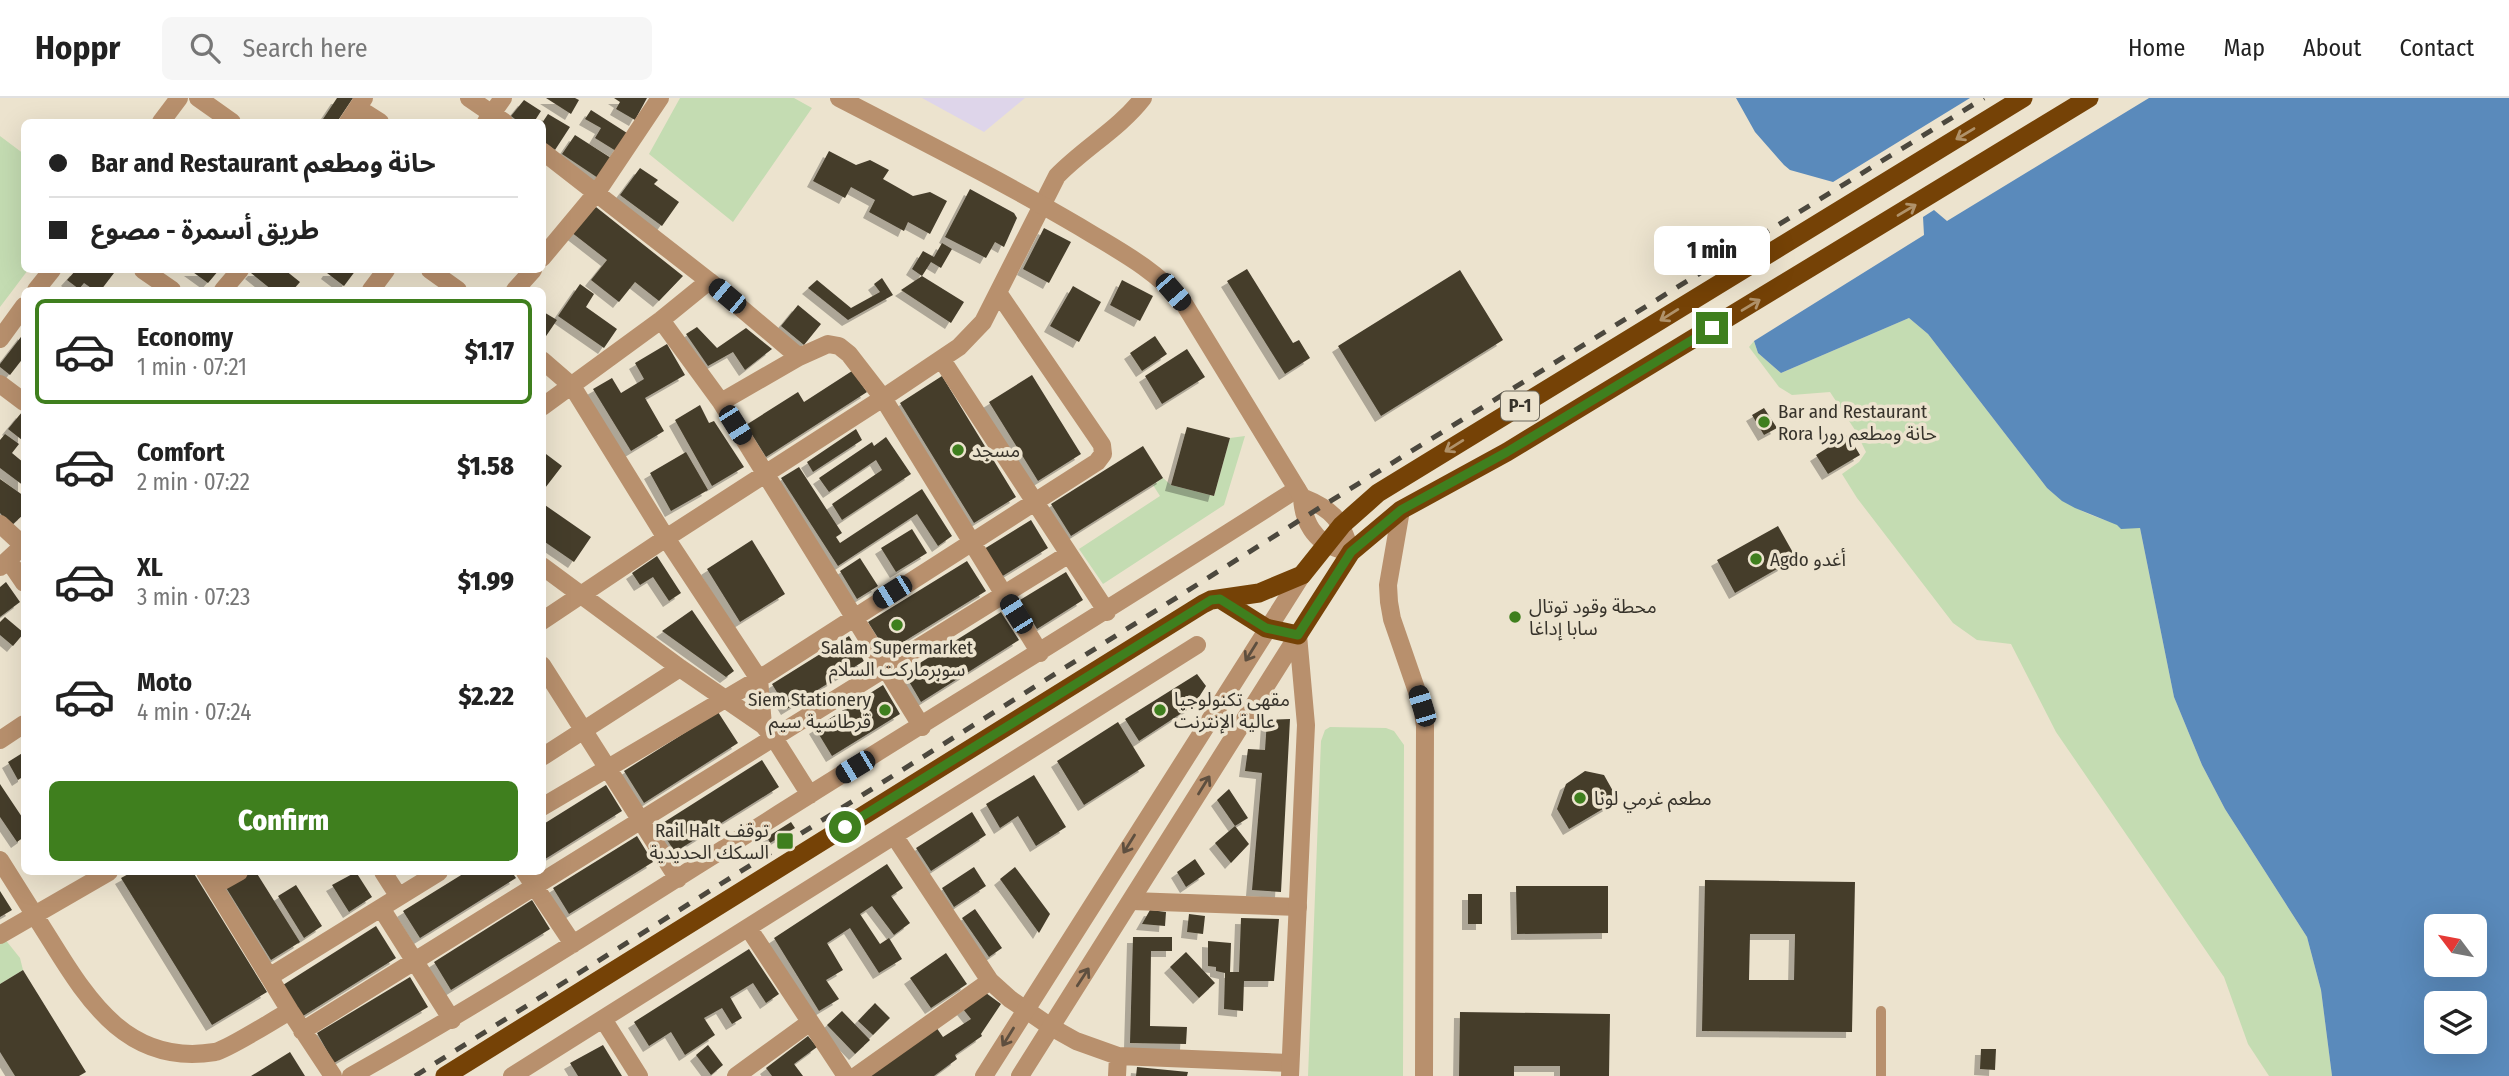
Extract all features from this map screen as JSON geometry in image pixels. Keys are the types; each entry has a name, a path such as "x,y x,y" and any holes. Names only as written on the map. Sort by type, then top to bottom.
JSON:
{"highway":[{"name":"P-1","path":"445,1076 1203,604 1259,593 1302,575 1342,526 1378,493 2023,98"},
{"name":"P-1","path":"1298,635 1351,552 1401,510 1507,452 2090,98"},
{"path":"1490,424 1507,452"},
{"path":"1220,599 1266,628 1298,635"}],"street":[{"path":"163,119 179,98"},
{"path":"198,98 228,119"},
{"path":"469,98 493,119"},
{"path":"494,119 503,98"},
{"path":"546,248 597,192 660,98"},
{"path":"839,98 1042,205 1164,281 1183,302 1300,493 1304,518 1325,545 1351,552"},
{"path":"546,618 942,360 971,336 983,322 999,294 1057,176 1069,163 1123,122 1143,98"},
{"path":"357,109 375,119"},
{"path":"546,154 709,281 799,357"},
{"path":"38,287 50,273"},
{"path":"147,273 168,287"},
{"path":"226,287 237,273"},
{"path":"434,273 454,287"},
{"path":"518,287 530,273"},
{"path":"546,404 661,320 709,281"},
{"path":"546,805 759,679 1097,462 1103,454 1102,445 999,294"},
{"path":"0,339 21,310"},
{"path":"661,320 720,402 922,727"},
{"path":"720,402 799,357 828,344 839,346 849,354 883,398 1040,653"},
{"path":"942,360 1107,611"},
{"path":"546,363 572,386 666,538 759,679 768,731"},
{"path":"0,384 21,400"},
{"path":"1300,493 1324,505 1342,526 1351,552"},
{"path":"351,1076 452,1020 810,794 1300,493"},
{"path":"1401,510 1388,585 1388,602 1422,706 1425,726 1424,1076"},
{"path":"0,524 21,543"},
{"path":"21,549 4,564 21,580"},
{"path":"546,871 641,821 768,731 885,668 1069,554"},
{"path":"546,569 768,731 810,794"},
{"path":"984,1076 1302,575"},
{"path":"1020,1076 1298,635"},
{"path":"895,837 990,981 1024,1010 1051,1027 1076,1041 1118,1056 1290,1070 1306,724 1298,635"},
{"path":"512,1076 1197,645"},
{"path":"546,754 680,668"},
{"path":"546,671 678,879"},
{"path":"0,740 21,726"},
{"path":"0,860 83,992 109,1021 139,1042 174,1052 217,1052 290,1011"},
{"path":"0,935 104,875"},
{"path":"226,875 209,879 302,1031 334,1076"},
{"path":"385,875 399,897"},
{"path":"269,977 434,875"},
{"path":"302,1031 414,960 530,879 573,944"},
{"path":"1132,901 1298,907"},
{"path":"380,908 452,1020"},
{"path":"749,929 846,1076"},
{"path":"856,1076 990,981"},
{"path":"603,1019 639,1076"},
{"path":"736,1076 758,1070 810,1023"},
{"path":"1117,1076 1118,1056"}],"lane":[{"path":"1881,1011 1881,1076"}],"shaded area":[{"path":"922,98 1025,98 984,132"}],"green space":[{"path":"680,98 794,98 812,108 733,222 649,154"},
{"path":"0,136 21,152 21,273 26,273 0,307"},
{"path":"1909,318 1928,334 2047,488 2090,515 2140,528 2174,697 2202,765 2225,809 2307,937 2321,990 2332,1076 2269,1076 2248,1044 2224,977 2056,732 2011,644 1977,640 1953,623 1857,498 1842,474 1859,462 1866,452 1830,392 1792,395 1779,387 1749,347 1754,341 1758,353 1781,373"},
{"path":"1245,436 1224,505 1103,584 1079,549 1160,496 1153,485 1163,478 1171,485 1214,496 1230,438"},
{"path":"1330,727 1386,728 1394,731 1404,745 1403,1076 1308,1076 1321,741 1325,730"},
{"path":"0,933 20,958 23,970 0,984"}],"water":[{"path":"1736,98 1970,98 1833,182 1790,170 1784,165 1755,132"},
{"path":"2149,98 2509,98 2509,1076 2332,1076 2321,990 2307,937 2225,809 2202,765 2174,697 2140,528 2121,529 2062,501 2047,488 1928,334 1909,318 1781,373 1758,353 1754,341 1924,235 1923,217 1934,210 1947,221"}],"building":[{"path":"337,98 353,98 339,119 323,119"},
{"path":"546,98 575,98 579,100 571,114"},
{"path":"614,98 647,98 635,120 616,109 620,102"},
{"path":"524,100 541,111 536,119 515,119 511,116"},
{"path":"591,110 627,133 616,151 595,138 601,128 585,119"},
{"path":"548,114 570,127 555,150 546,144 545,119"},
{"path":"575,135 611,158 598,178 562,154"},
{"path":"829,151 856,165 870,160 889,170 883,179 913,196 930,192 947,201 930,234 908,222 904,231 869,212 875,200 851,187 845,198 813,181"},
{"path":"640,168 658,180 654,184 679,202 662,226 620,195"},
{"path":"970,189 1014,213 1017,218 1004,247 995,242 986,258 945,237"},
{"path":"596,207 683,276 659,301 635,282 619,302 591,280 607,260 571,232 579,220"},
{"path":"1044,228 1071,242 1049,283 1023,269"},
{"path":"942,243 952,249 941,268 931,262 922,276 912,269 923,251 934,257"},
{"path":"1247,269 1293,343 1299,340 1310,358 1285,374 1227,281"},
{"path":"1460,270 1503,340 1381,416 1338,346"},
{"path":"73,273 114,273 103,287 90,287 84,283 76,287 67,280"},
{"path":"194,273 216,273 208,283"},
{"path":"251,273 289,273 300,282 296,287 268,287"},
{"path":"327,273 354,273 344,286"},
{"path":"922,276 964,302 951,323 901,290"},
{"path":"882,278 893,295 848,320 808,288 817,280 851,308 880,292 874,284"},
{"path":"1122,280 1153,296 1140,321 1110,305"},
{"path":"580,284 594,294 586,307 617,329 604,348 558,316"},
{"path":"1073,286 1101,302 1079,342 1050,326"},
{"path":"798,305 821,324 804,345 781,326"},
{"path":"546,313 557,320 546,336"},
{"path":"697,327 717,348 746,328 772,349 745,370 733,352 708,366 686,334"},
{"path":"1155,336 1167,354 1142,371 1130,353"},
{"path":"21,337 21,361 10,375 0,364"},
{"path":"667,344 685,375 645,398 664,431 631,451 593,389 612,378 621,393 644,379 635,363"},
{"path":"1187,349 1205,377 1162,404 1145,376"},
{"path":"852,371 867,392 766,457 746,425 798,392 804,402"},
{"path":"1032,375 1081,454 1038,481 989,402"},
{"name":"مسجد","path":"942,376 1016,497 974,523 900,403"},
{"path":"700,405 709,423 714,421 744,467 712,486 675,420"},
{"name":"Bar and Restaurant Rora حانة ومطعم رورا","path":"1764,408 1777,428 1764,435 1752,415"},
{"path":"21,413 21,439 8,429"},
{"path":"1187,427 1230,438 1214,496 1171,485"},
{"path":"856,429 862,440 813,472 807,462"},
{"path":"5,434 19,444 12,453 21,460 21,484 0,468 0,440"},
{"path":"1848,435 1860,455 1828,474 1816,455"},
{"path":"886,437 911,474 842,520 832,504 882,470 876,460 829,492 819,478 872,442 874,446"},
{"path":"1143,446 1163,478 1071,536 1051,504"},
{"path":"686,452 708,490 671,511 650,473"},
{"path":"546,454 562,466 546,487"},
{"path":"799,467 842,533 836,537 840,543 922,489 952,536 938,546 917,514 838,566 781,478"},
{"path":"0,479 21,494 21,517 11,526 0,513"},
{"path":"546,506 591,537 574,562 546,543"},
{"path":"1031,520 1048,548 1001,577 984,549"},
{"name":"Agdo أغدو","path":"1778,526 1796,558 1735,593 1717,560"},
{"path":"912,529 927,553 896,572 881,548"},
{"path":"752,540 785,594 740,622 707,569"},
{"path":"657,556 681,593 669,601 653,577 640,585 632,573"},
{"path":"860,558 878,586 857,599 840,571"},
{"path":"967,561 986,591 887,652 868,622"},
{"path":"1066,572 1083,600 1037,629 1020,600"},
{"path":"6,582 20,602 0,617 0,587"},
{"path":"692,610 734,671 726,677 662,631"},
{"path":"1001,612 1019,640 921,702 904,673"},
{"path":"5,617 21,630 21,637 13,646 0,635 0,622"},
{"path":"849,636 864,661 787,709 772,684"},
{"path":"1197,674 1206,686 1194,705 1139,741 1125,719"},
{"path":"883,685 900,714 832,756 815,728"},
{"path":"718,712 738,743 644,803 624,771"},
{"path":"1290,719 1281,892 1252,890 1262,773 1245,771 1248,749 1265,750 1267,720"},
{"path":"1118,722 1145,766 1084,805 1057,761"},
{"path":"21,754 21,778 18,780 8,762"},
{"path":"762,760 779,787 675,852 658,826"},
{"path":"1585,771 1604,775 1618,800 1569,829 1557,809 1566,784"},
{"path":"1034,775 1066,827 1036,846 1018,816 1000,828 986,804"},
{"path":"0,784 21,816 21,839 17,842 0,817"},
{"path":"606,785 622,811 546,858 546,822"},
{"path":"1229,789 1248,818 1235,826 1217,800"},
{"path":"972,812 986,835 931,871 916,848"},
{"path":"791,822 795,828 770,843 767,837"},
{"path":"1235,826 1249,844 1231,863 1215,843"},
{"path":"637,836 653,862 569,914 553,888"},
{"path":"1195,859 1205,874 1186,887 1177,872"},
{"path":"887,864 903,888 891,896 910,923 894,935 872,906 860,914 880,944 889,938 902,959 879,973 850,928 827,943 843,970 826,980 839,999 819,1011 774,938"},
{"path":"974,867 986,886 954,907 942,888"},
{"path":"1015,867 1050,914 1039,933 1000,879"},
{"path":"126,875 195,875 267,992 212,1025 121,878"},
{"path":"243,875 258,875 300,942 271,960 225,886"},
{"path":"350,875 358,875 372,897 349,912 332,885"},
{"path":"461,875 514,875 516,878 420,938 403,911"},
{"path":"1705,880 1855,882 1852,1032 1702,1031","holes":["1750,934 1795,934 1794,980 1749,980"]},
{"path":"296,885 322,926 304,938 278,896"},
{"path":"1516,886 1608,886 1608,933 1517,934"},
{"path":"0,891 12,910 0,917"},
{"path":"1468,894 1482,894 1482,924 1468,924"},
{"path":"532,900 550,929 451,990 434,962"},
{"path":"975,909 1002,948 989,957 962,918"},
{"path":"1150,910 1166,912 1165,926 1142,924"},
{"path":"1189,914 1205,916 1203,934 1187,932"},
{"path":"1241,918 1279,919 1274,981 1244,981 1243,1011 1224,1009 1225,973 1216,971 1216,967 1208,966 1208,941 1231,943 1230,972 1239,972"},
{"path":"376,926 396,958 303,1016 283,985"},
{"path":"1133,937 1172,937 1172,951 1151,951 1150,1026 1187,1027 1186,1044 1130,1043"},
{"path":"749,949 779,994 766,1003 753,983 730,997 742,1018 732,1024 722,1008 704,1018 715,1035 685,1055 671,1032 649,1046 634,1022"},
{"path":"1186,952 1215,983 1199,998 1170,967"},
{"path":"946,953 967,984 931,1008 910,978"},
{"path":"23,970 86,1072 79,1076 15,1076 0,1052 0,984"},
{"path":"410,977 428,1007 334,1063 317,1033"},
{"path":"986,993 1001,1004 982,1036 955,1055 957,1059 934,1076 863,1076 936,1027 943,1037 971,1019 963,1009"},
{"path":"875,1003 890,1018 873,1035 858,1021"},
{"path":"842,1011 870,1040 855,1054 827,1025"},
{"path":"1460,1012 1610,1014 1609,1076 1560,1076 1560,1066 1514,1066 1514,1076 1459,1076"},
{"path":"808,1036 817,1047 794,1064 803,1076 772,1076 766,1068"},
{"path":"603,1045 622,1076 578,1076 570,1063"},
{"path":"708,1045 723,1065 711,1075 696,1055"},
{"path":"1981,1049 1996,1049 1995,1070 1980,1069"},
{"path":"290,1052 305,1076 251,1076"},
{"path":"1137,1067 1188,1072 1187,1076 1136,1076"}],"railway":[{"path":"415,1076 1324,505 1984,98"}],"place":[{"name":"Bar and Restaurant Rora حانة ومطعم رورا","path":"1764,422"},
{"name":"مسجد","path":"958,450"},
{"name":"Agdo أغدو","path":"1756,559"},
{"name":"محطة وقود توتال سابا إداغا","path":"1515,617"},
{"name":"Salam Supermarket سوبرماركت السلام","path":"897,625"},
{"name":"Siem Stationery قرطاسية سيم","path":"885,710"},
{"name":"مقهى تكنولوجيا عالية الإنترنت","path":"1160,710"},
{"name":"مطعم غرمي لونا","path":"1580,798"},
{"name":"Rail Halt توقف السكك الحديدية","path":"785,841"}],"route":[{"path":"845,827 1211,600 1220,599 1266,628 1298,635 1351,552 1401,510 1507,452 1712,328"}]}
